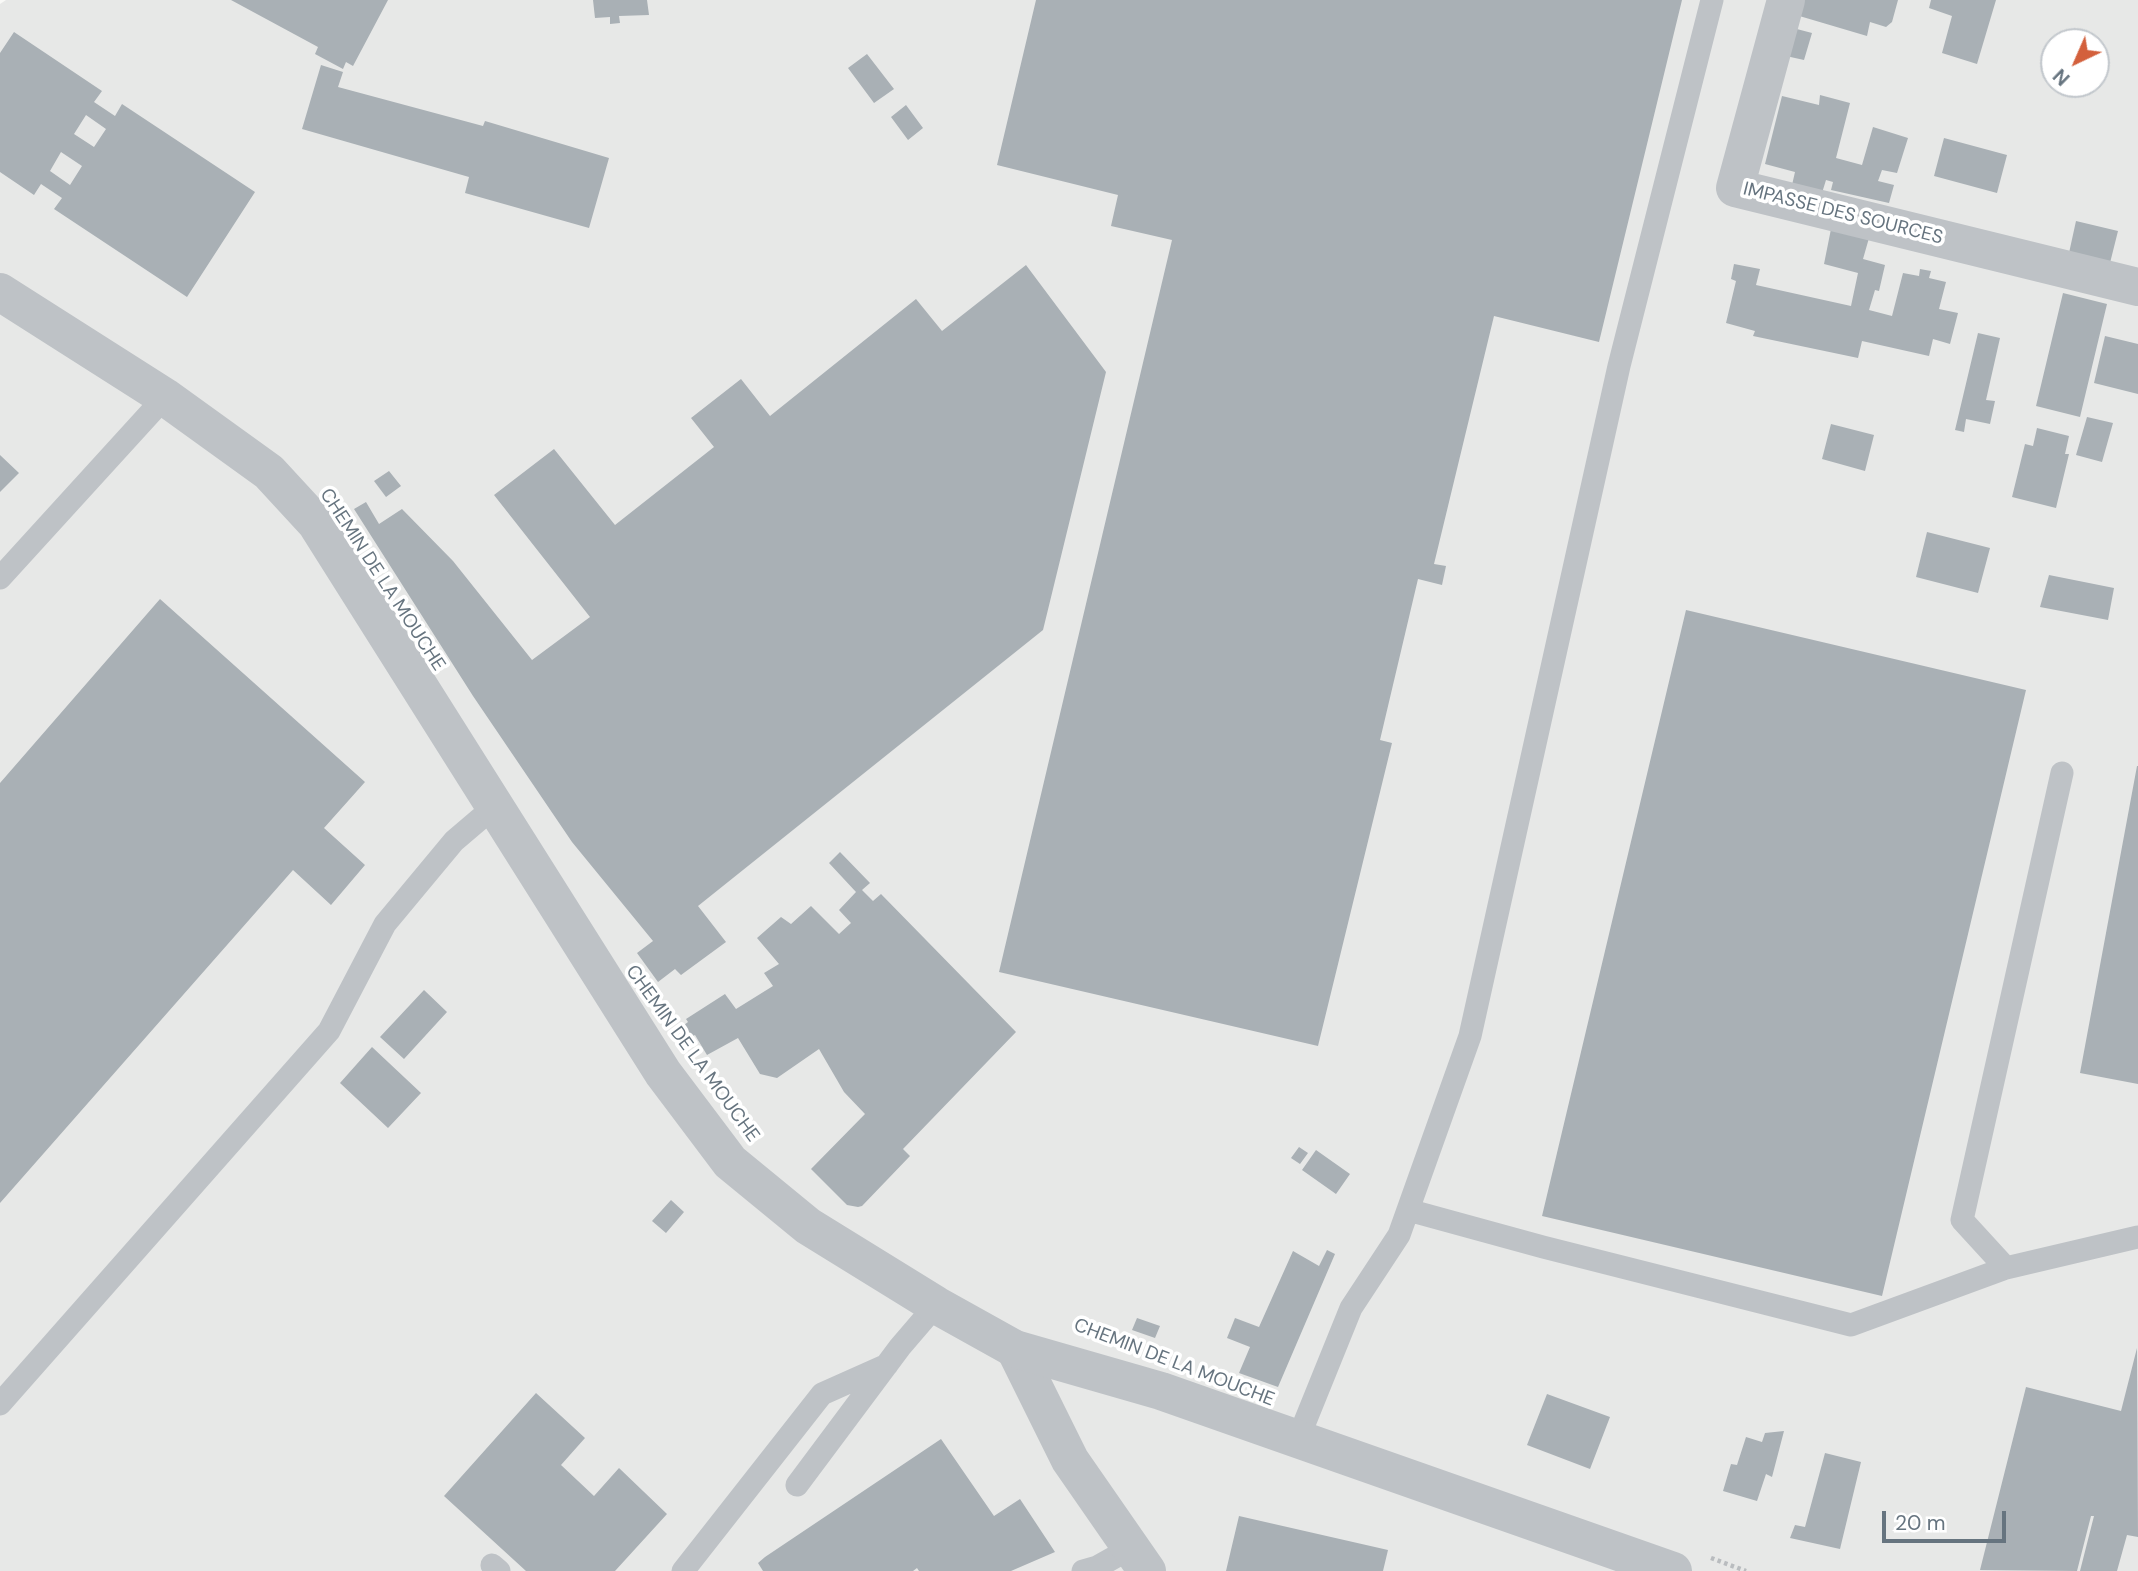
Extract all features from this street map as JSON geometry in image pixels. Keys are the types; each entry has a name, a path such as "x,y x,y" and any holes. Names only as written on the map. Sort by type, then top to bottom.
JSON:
{"street":[{"name":"IMPASSE DES SOURCES","path":"1786,0 1735,188 2138,287"},
{"name":"CHEMIN DE LA MOUCHE","path":"0,292 165,397 269,472 316,523 663,1073 730,1162 808,1226 936,1305 1015,1349 1161,1391 1298,1439 1690,1564"},
{"path":"1015,1349 1070,1460 1139,1560"}],"lane":[{"path":"1298,1439 1351,1308 1399,1235 1469,1036 1619,366 1712,0"},
{"path":"0,579 165,397"},
{"path":"2006,1268 1962,1220 2062,773"},
{"path":"0,1404 329,1031 385,923 454,841 496,808"},
{"path":"1408,1210 1851,1325 2006,1268 2138,1237"},
{"path":"797,1485 887,1365 936,1305"},
{"path":"683,1571 822,1394 887,1365"},
{"path":"1083,1571 1139,1560"}],"path":[{"path":"1690,1564 1746,1571"}],"shaded area":[{"path":"6,0 2138,0 2138,1571 0,1571 0,4"}],"building":[{"path":"231,0 388,0 353,66 346,62 343,69 315,54 318,47"},
{"path":"593,0 647,0 649,15 619,16 620,23 610,24 610,17 595,18"},
{"path":"1036,0 1682,0 1599,342 1494,316 1434,564 1446,566 1442,585 1418,579 1380,740 1392,743 1318,1046 999,972 1172,240 1111,226 1118,195 997,165"},
{"path":"1800,0 1898,0 1892,22 1886,27 1870,22 1867,36 1796,15"},
{"path":"1931,0 1996,0 1977,64 1942,53 1952,16 1929,8"},
{"path":"1793,28 1812,33 1804,60 1786,56"},
{"path":"14,32 102,91 94,102 115,116 122,104 255,192 187,297 54,209 62,198 41,184 34,195 0,172 0,53","holes":["86,115 106,129 94,147 74,134","61,152 82,166 70,185 50,171"]},
{"path":"867,54 894,89 874,103 848,68"},
{"path":"321,65 343,72 338,87 483,126 485,121 609,158 589,228 465,193 469,177 302,129"},
{"path":"1820,95 1850,103 1836,158 1862,165 1873,127 1908,138 1897,173 1882,170 1878,181 1894,185 1889,203 1831,190 1833,182 1826,180 1822,193 1792,185 1795,172 1765,164 1782,96 1819,105"},
{"path":"906,105 923,128 908,140 891,117"},
{"path":"1944,138 2007,155 1997,193 1934,176"},
{"path":"2076,221 2118,231 2110,263 2069,253"},
{"path":"1831,229 1869,238 1863,259 1885,265 1879,291 1875,290 1869,310 1892,316 1903,273 1919,276 1920,269 1931,271 1929,278 1946,282 1939,309 1958,313 1950,344 1933,339 1929,356 1862,341 1858,358 1753,336 1755,331 1726,323 1736,281 1731,279 1734,264 1760,269 1756,285 1851,306 1858,273 1824,264"},
{"path":"1026,265 1106,372 1043,630 698,906 726,942 681,975 675,969 658,982 637,953 653,941 572,842 473,696 354,509 366,502 379,524 402,509 453,561 532,660 590,617 494,495 554,449 615,525 714,447 691,418 741,379 770,416 916,299 942,331"},
{"path":"2063,293 2107,304 2080,417 2036,406"},
{"path":"1978,333 2000,338 1986,400 1995,401 1990,424 1966,419 1964,432 1955,430"},
{"path":"2105,336 2138,344 2138,394 2094,383"},
{"path":"2087,417 2113,423 2102,462 2076,455"},
{"path":"1831,424 1874,435 1865,471 1822,459"},
{"path":"2037,428 2069,436 2065,454 2069,454 2056,508 2012,497 2025,444 2033,446"},
{"path":"0,455 19,473 0,492"},
{"path":"389,471 401,486 386,497 374,481"},
{"path":"1927,532 1990,548 1978,593 1916,577"},
{"path":"2049,575 2114,588 2108,620 2040,607"},
{"path":"160,599 365,782 324,828 365,865 331,905 293,870 0,1203 0,783"},
{"path":"1686,610 2026,690 1882,1296 1542,1216"},
{"path":"2138,766 2138,1084 2080,1073"},
{"path":"840,852 870,883 862,890 873,901 881,894 1016,1032 903,1149 910,1156 858,1207 847,1205 811,1169 865,1114 844,1092 819,1049 777,1078 760,1074 738,1038 707,1055 695,1035 691,1037 684,1025 688,1022 686,1019 725,994 736,1009 773,986 764,973 779,964 757,938 781,917 791,924 811,906 839,934 851,923 839,910 856,892 829,863"},
{"path":"424,990 447,1012 404,1059 380,1037"},
{"path":"372,1047 421,1093 388,1128 340,1083"},
{"path":"1299,1147 1308,1153 1300,1164 1291,1158"},
{"path":"1316,1150 1350,1174 1336,1194 1302,1170"},
{"path":"671,1200 684,1212 666,1233 652,1221"},
{"path":"1327,1250 1335,1254 1278,1387 1239,1373 1250,1347 1227,1338 1235,1318 1259,1327 1293,1251 1319,1266"},
{"path":"1137,1318 1160,1326 1155,1338 1132,1330"},
{"path":"2137,1348 2138,1537 2127,1535 2117,1571 2080,1571 2094,1516 2091,1516 2077,1571 1980,1570 2026,1387 2121,1411"},
{"path":"536,1393 585,1438 561,1465 594,1496 619,1468 667,1514 615,1571 526,1571 444,1496"},
{"path":"1547,1394 1610,1417 1590,1469 1527,1445"},
{"path":"1784,1431 1772,1477 1766,1474 1757,1501 1723,1491 1731,1464 1737,1465 1746,1437 1762,1442 1765,1433"},
{"path":"941,1439 994,1516 1020,1499 1055,1552 1011,1571 919,1571 917,1568 913,1571 763,1571 758,1563 765,1557"},
{"path":"1825,1453 1861,1462 1840,1549 1790,1538 1795,1525 1805,1527"},
{"path":"1239,1516 1388,1550 1383,1571 1226,1571"}]}
